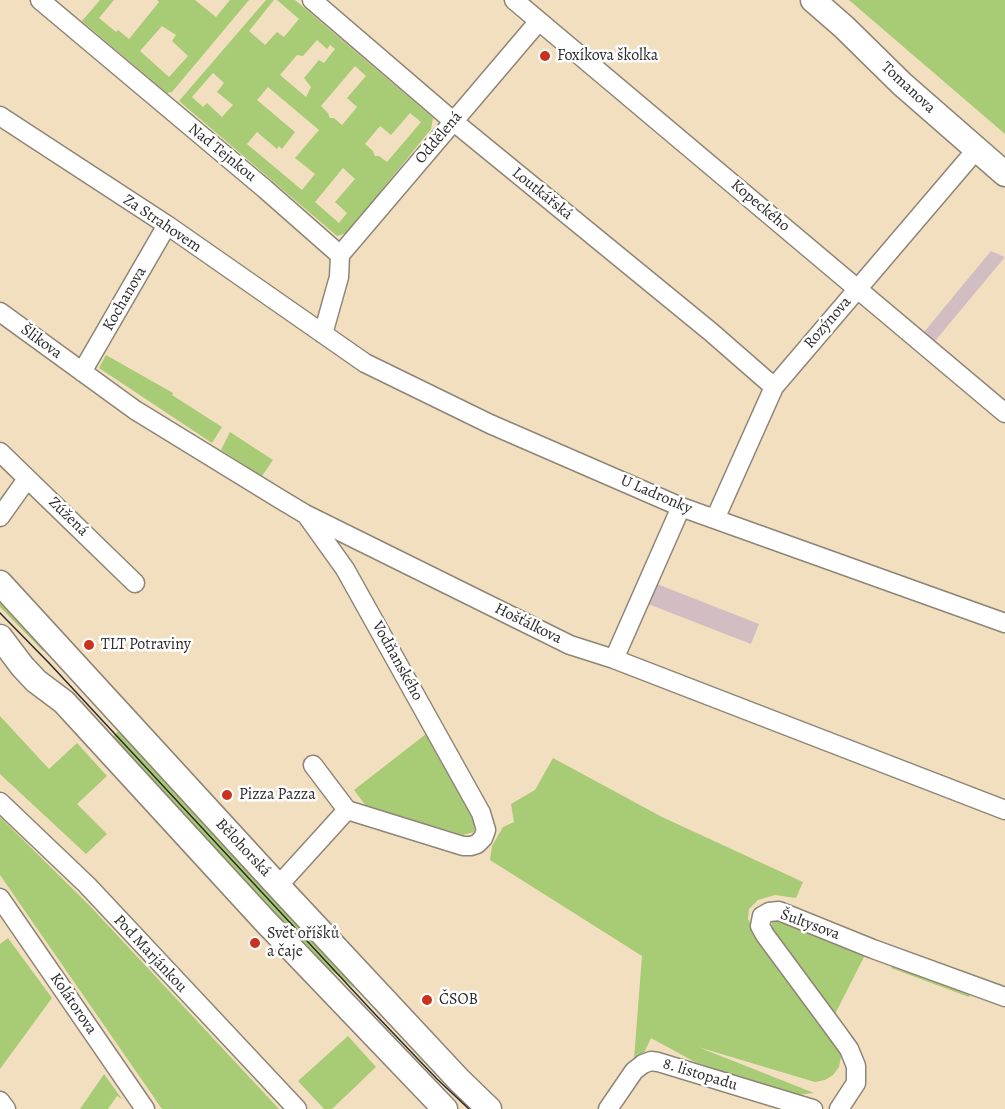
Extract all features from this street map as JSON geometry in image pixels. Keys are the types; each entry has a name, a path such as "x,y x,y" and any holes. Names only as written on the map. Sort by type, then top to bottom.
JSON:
{"street":[{"name":"Nad Tejnkou","path":"40,0 340,255"},
{"name":"Loutkářská","path":"312,0 453,121 711,332 774,387"},
{"name":"Kopeckého","path":"514,0 1005,413"},
{"name":"Tomanova","path":"813,0 902,84 1005,174"},
{"name":"Oddělená","path":"340,255 539,21"},
{"name":"Za Strahovem","path":"0,116 167,225 323,334"},
{"name":"Rozýnova","path":"715,519 774,387 976,150"},
{"name":"Kochanova","path":"82,372 167,225"},
{"path":"323,334 339,277 340,255"},
{"name":"Šlikova","path":"0,312 82,372"},
{"name":"U Ladronky","path":"323,334 365,363 490,424 681,507 1005,623"},
{"name":"Hošťálkova","path":"82,372 174,435 305,514 570,645 614,659 1005,810"},
{"name":"Zúžená","path":"0,452 135,583"},
{"path":"0,518 27,479"},
{"path":"614,659 681,507"},
{"name":"Vodňanského","path":"305,514 345,569 481,813 486,830 483,838 477,844 463,846 347,810"},
{"name":"Bělohorská","path":"0,582 278,886 459,1080 489,1109"},
{"name":"Bělohorská","path":"0,637 36,681 63,702 264,920 445,1109"},
{"path":"278,886 347,810 313,765"},
{"name":"Pod Marjánkou","path":"0,802 87,885 297,1109"},
{"name":"Kolátorova","path":"0,898 146,1109"},
{"name":"Šultysova","path":"839,1109 856,1083 856,1065 844,1041 765,935 760,926 762,916 769,912 779,911 873,949 1005,997"},
{"name":"8. listopadu","path":"608,1109 634,1071 651,1061 813,1109"},
{"path":"0,1101 6,1109"}],"shaded area":[{"path":"991,251 1005,257 935,341 924,332"},
{"path":"657,584 759,624 751,644 648,604"}],"green space":[{"path":"100,0 114,0 99,18 129,39 159,2 157,0 195,0 216,17 230,0 249,0 172,92 167,93 82,21","holes":["162,26 176,35 172,41 188,56 169,77 140,51"]},
{"path":"266,0 274,0 249,31 265,45 277,32 284,37 299,19 277,0 295,0 433,118 431,129 347,233 337,236 179,101","holes":["317,40 327,49 330,45 335,49 324,63 319,60 304,78 311,87 306,97 280,75 297,55 303,56","355,66 366,76 347,98 357,107 342,125 334,118 330,118 321,106","213,73 224,83 217,92 233,105 222,117 207,103 203,107 192,97","268,87 319,130 295,158 315,174 302,190 247,144 257,132 277,149 279,146 282,149 295,132 257,100","410,113 421,122 387,162 375,156 365,144 380,126 391,135","343,168 355,179 335,202 347,213 339,223 315,202"]},
{"path":"849,0 1005,0 1005,134"},
{"path":"106,355 173,393 172,395 222,427 212,443 99,368"},
{"path":"230,432 273,460 262,476 221,450"},
{"path":"0,591 50,644 43,651 0,607"},
{"path":"0,716 49,769 77,743 107,776 77,804 107,834 86,854 0,774"},
{"path":"125,725 444,1079 360,992 297,945 107,742"},
{"path":"426,734 476,822 474,832 463,835 366,806 354,790"},
{"path":"553,758 662,817 803,882 796,898 775,895 758,900 749,909 748,919 761,943 839,1047 841,1057 839,1067 825,1080 815,1082 698,1047 814,1093 797,1095 736,1076 695,1062 651,1038 637,1061 634,1059 642,956 490,860 492,846 503,827 514,822 511,804 535,790"},
{"path":"0,817 89,905 279,1109 162,1109 0,875"},
{"path":"777,920 865,955 835,1014 772,928 772,922"},
{"path":"8,938 52,998 0,1069 0,944"},
{"path":"893,965 970,994 969,997 891,968"},
{"path":"348,1036 376,1067 332,1109 324,1109 298,1081"},
{"path":"104,1074 122,1099 117,1096 108,1109 80,1109"}],"tram line":[{"path":"0,613 373,1012 469,1109"}],"place":[{"name":"Foxíkova školka","path":"545,56"},
{"name":"TLT Potraviny","path":"89,645"},
{"name":"Pizza Pazza","path":"227,795"},
{"name":"Svět oříšků a čaje","path":"255,943"},
{"name":"ČSOB","path":"427,1000"}]}
